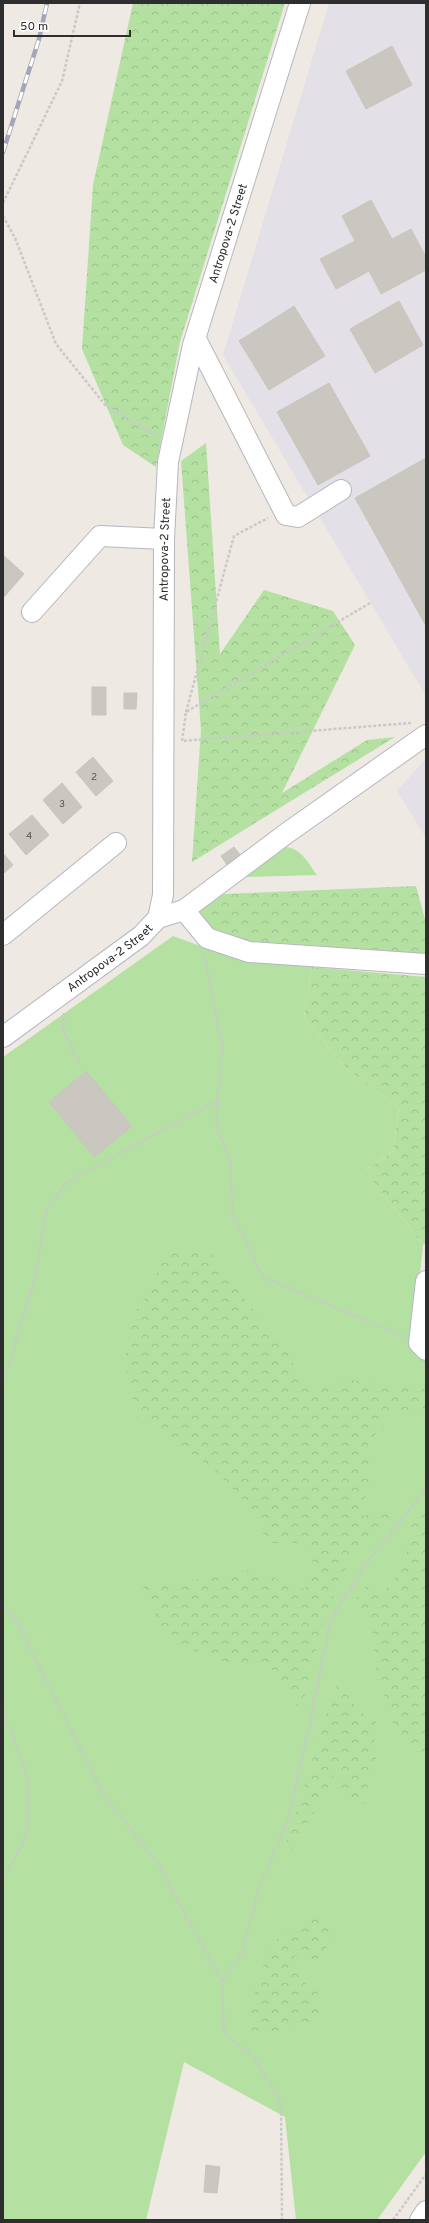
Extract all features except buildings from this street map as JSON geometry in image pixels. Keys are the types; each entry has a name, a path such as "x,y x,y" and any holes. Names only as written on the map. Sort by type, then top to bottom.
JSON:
{"street":[{"name":"Antropova-2 Street","path":"3,1037 142,936 158,918 163,895 164,539 168,462 196,339 300,3"},
{"path":"196,339 286,515 298,517 341,490"},
{"path":"32,612 100,536 164,539"},
{"path":"158,918 184,910 422,729"},
{"path":"3,934 116,843"},
{"path":"184,910 207,938 249,952 426,964"},
{"path":"422,1346 426,1281"},
{"path":"420,2220 426,2211"}],"path":[{"path":"3,203 62,81 80,3"},
{"path":"3,216 15,238 56,344 106,406 172,444"},
{"path":"284,510 234,536 186,712 182,741 422,729"},
{"path":"186,712 370,603"},
{"path":"207,938 203,958 222,1045 216,1124 230,1163 233,1216 263,1277 422,1346"},
{"path":"66,991 63,1029 79,1063"},
{"path":"3,1382 35,1278 46,1211 67,1182 218,1100"},
{"path":"222,1982 242,1952 259,1888 288,1819 310,1723 331,1620 366,1562 423,1493 426,1484"},
{"path":"423,1493 426,1496"},
{"path":"3,1605 17,1622 103,1794 158,1864 222,1982 224,2033 254,2058 281,2103 282,2220"},
{"path":"3,1709 28,1779 27,1833 13,1862 3,1876"},
{"path":"393,2220 426,2174"}],"shaded area":[{"path":"329,3 426,3 426,696 223,355"},
{"path":"426,758 426,838 397,791"}],"green space":[{"path":"133,3 285,3 180,342 156,467 123,445 82,349 93,185"},
{"path":"206,443 220,654 264,590 333,611 355,645 282,793 367,740 395,737 192,862 201,730 181,461"},
{"path":"284,847 295,850 304,856 317,875 246,877 244,874"},
{"path":"416,886 426,923 426,956 249,949 204,927 193,912 214,898 225,894"},
{"path":"173,936 236,959 312,967 304,1017 348,1070 399,1108 393,1151 365,1171 423,1245 412,1346 426,1359 426,2152 377,2220 296,2220 285,2117 184,2062 146,2220 3,2220 3,1057"},
{"path":"312,967 426,977 426,1243 423,1245 365,1171 393,1151 399,1108 348,1070 304,1017"},
{"path":"169,1247 212,1253 222,1272 280,1341 309,1388 350,1380 426,1389 425,1408 393,1414 368,1443 372,1486 355,1517 395,1511 351,1557 324,1618 301,1711 269,1665 236,1666 166,1640 141,1582 184,1582 251,1570 305,1589 313,1566 311,1540 305,1543 268,1543 250,1507 214,1469 136,1416 125,1360 131,1317 146,1297"},
{"path":"426,1506 426,1761 393,1724 376,1667 372,1624 354,1602 365,1587 384,1591 405,1567 410,1528"},
{"path":"339,1679 357,1710 376,1721 374,1742 377,1767 366,1774 370,1803 349,1804 339,1793 338,1772 329,1781 327,1796 313,1813 288,1857 287,1841"},
{"path":"310,1915 326,1926 344,1923 317,1960 294,1956 307,1986 316,1989 324,2016 285,2031 253,2035 249,2011 270,1944"}],"railway":[{"path":"3,152 39,39 47,3"}]}
